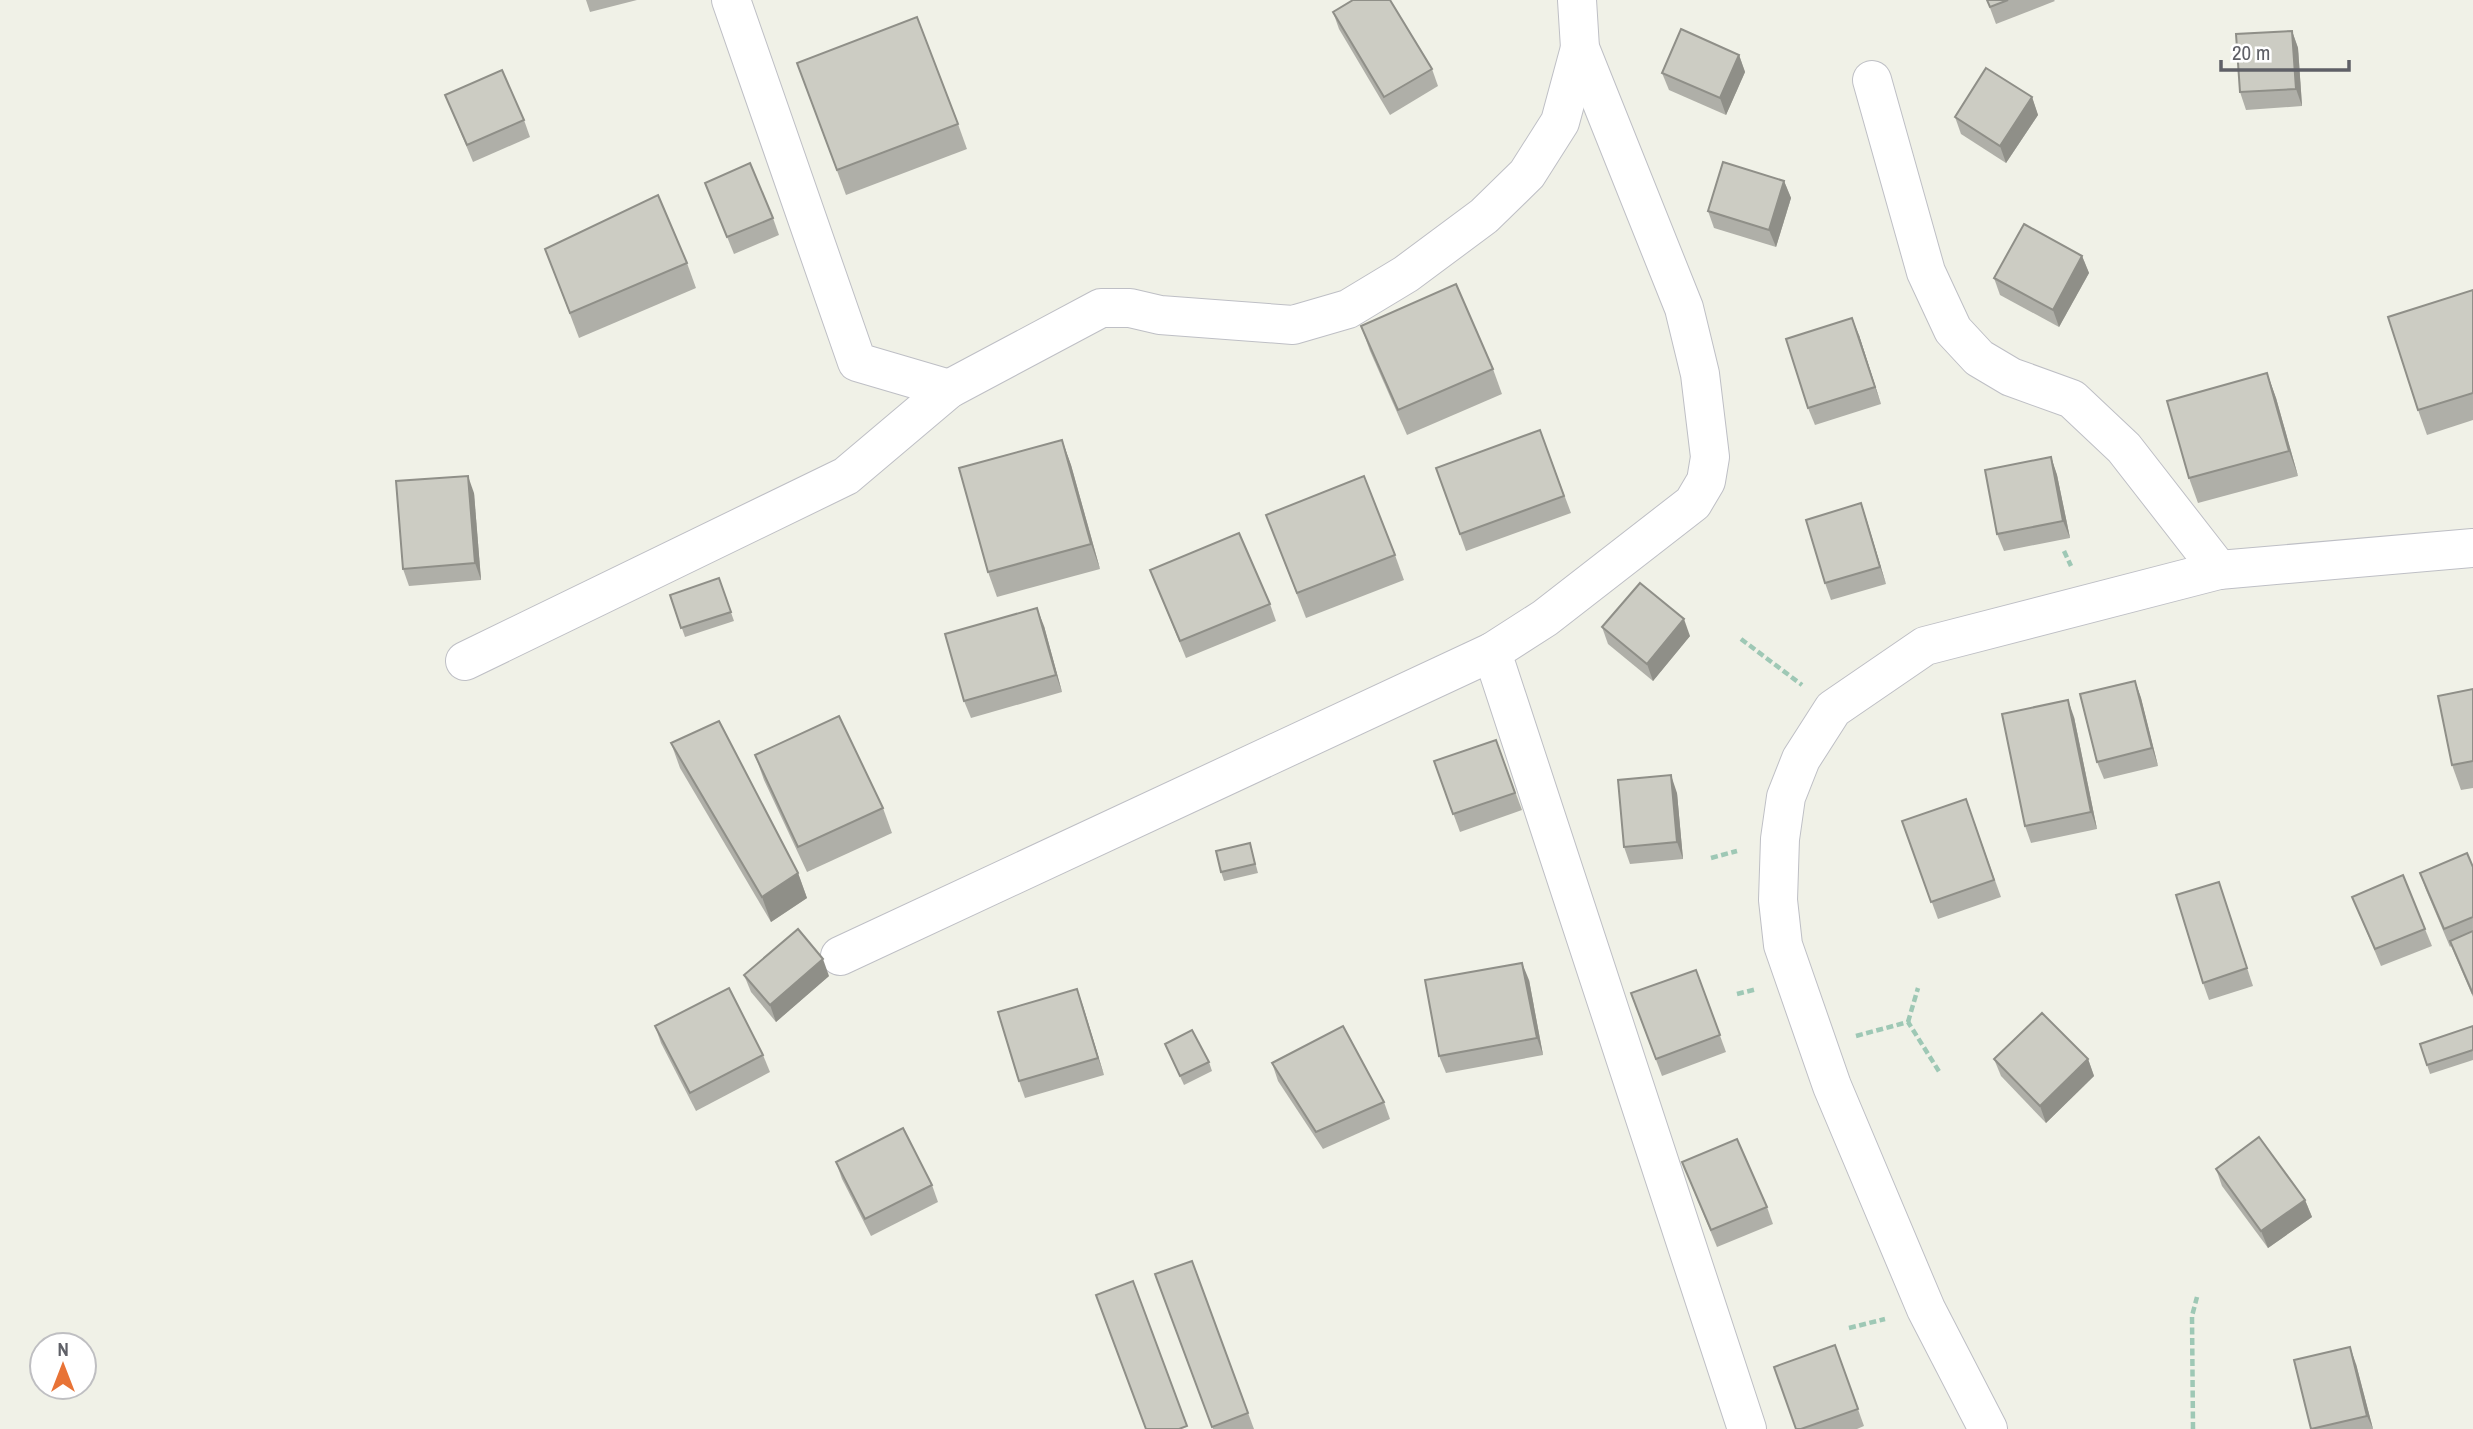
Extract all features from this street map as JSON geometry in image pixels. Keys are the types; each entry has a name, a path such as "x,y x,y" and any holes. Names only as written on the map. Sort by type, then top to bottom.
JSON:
{"street":[{"path":"730,0 857,362 949,389"},
{"path":"840,957 1492,652 1545,618 1693,503 1706,481 1710,457 1700,374 1684,308 1580,48 1577,0"},
{"path":"465,661 846,476 949,389 1101,308 1130,308 1160,315 1293,326 1348,309 1406,274 1473,225 1527,174 1560,122 1580,48"},
{"path":"1872,80 1926,272 1953,330 1979,358 2011,377 2072,399 2124,447 2219,570"},
{"path":"1988,1429 1926,1309 1817,1047 1783,945 1778,900 1780,839 1786,797 1801,759 1833,709 1926,646 2219,570 2473,548"},
{"path":"1492,652 1747,1429"}],"path":[{"path":"1741,639 1833,709"},
{"path":"1918,988 1908,1022 1940,1073"},
{"path":"1817,1047 1908,1022"},
{"path":"2193,1429 2192,1316 2197,1297"}],"building":[{"path":"1353,0 1390,0 1432,69 1384,97 1333,12"},
{"path":"1987,0 2008,0 1990,7"},
{"path":"917,17 958,124 837,170 797,63"},
{"path":"1681,29 1739,55 1720,98 1662,73"},
{"path":"2292,31 2296,89 2240,92 2236,34"},
{"path":"1986,68 2032,97 2000,146 1955,117"},
{"path":"502,70 524,120 467,145 445,95"},
{"path":"1723,162 1784,181 1769,230 1708,211"},
{"path":"750,163 773,218 727,237 705,183"},
{"path":"658,195 687,263 570,313 545,249"},
{"path":"2024,224 2082,256 2053,310 1994,278"},
{"path":"1456,284 1493,369 1398,410 1361,326"},
{"path":"2473,290 2473,393 2418,410 2388,317"},
{"path":"1852,318 1875,387 1808,408 1786,339"},
{"path":"2267,373 2289,451 2189,478 2167,401"},
{"path":"1540,430 1564,496 1460,534 1436,468"},
{"path":"1062,440 1091,544 988,572 959,468"},
{"path":"2051,457 2063,521 1997,534 1985,470"},
{"path":"468,476 475,563 403,569 396,481"},
{"path":"1364,476 1395,555 1297,593 1266,515"},
{"path":"1861,503 1880,567 1825,583 1806,520"},
{"path":"1239,533 1270,604 1180,641 1150,570"},
{"path":"719,578 731,612 681,628 670,595"},
{"path":"1640,583 1684,619 1647,664 1602,627"},
{"path":"1037,608 1056,675 964,701 945,634"},
{"path":"2135,681 2152,748 2097,762 2080,694"},
{"path":"2473,689 2473,761 2452,765 2438,696"},
{"path":"2068,700 2091,812 2025,826 2002,714"},
{"path":"839,716 883,808 798,847 755,755"},
{"path":"719,721 798,873 762,897 671,743"},
{"path":"1496,740 1515,793 1453,814 1434,761"},
{"path":"1671,775 1677,842 1624,847 1618,780"},
{"path":"1966,799 1994,880 1931,902 1902,821"},
{"path":"1250,843 1255,864 1221,872 1216,851"},
{"path":"2467,853 2473,867 2473,917 2444,929 2420,873"},
{"path":"2403,875 2425,929 2375,949 2352,897"},
{"path":"2219,882 2247,968 2203,983 2176,895"},
{"path":"798,929 823,959 770,1005 744,975"},
{"path":"2473,931 2473,994 2450,941"},
{"path":"1522,963 1537,1038 1439,1056 1425,980"},
{"path":"1696,970 1720,1035 1656,1059 1631,993"},
{"path":"729,988 763,1055 690,1093 655,1026"},
{"path":"1077,989 1098,1058 1019,1081 998,1012"},
{"path":"2042,1013 2088,1059 2040,1106 1994,1059"},
{"path":"1343,1026 1384,1102 1316,1132 1272,1063"},
{"path":"2473,1026 2473,1050 2427,1065 2420,1044"},
{"path":"1192,1030 1209,1062 1180,1076 1165,1044"},
{"path":"903,1128 932,1185 865,1219 836,1162"},
{"path":"2259,1137 2305,1200 2261,1231 2216,1169"},
{"path":"1737,1139 1767,1207 1711,1230 1682,1162"},
{"path":"1192,1261 1248,1413 1212,1427 1155,1274"},
{"path":"1133,1281 1187,1426 1179,1429 1146,1429 1096,1295"},
{"path":"1835,1345 1858,1409 1796,1429 1774,1367"},
{"path":"2350,1347 2367,1416 2311,1429 2294,1360"}]}
